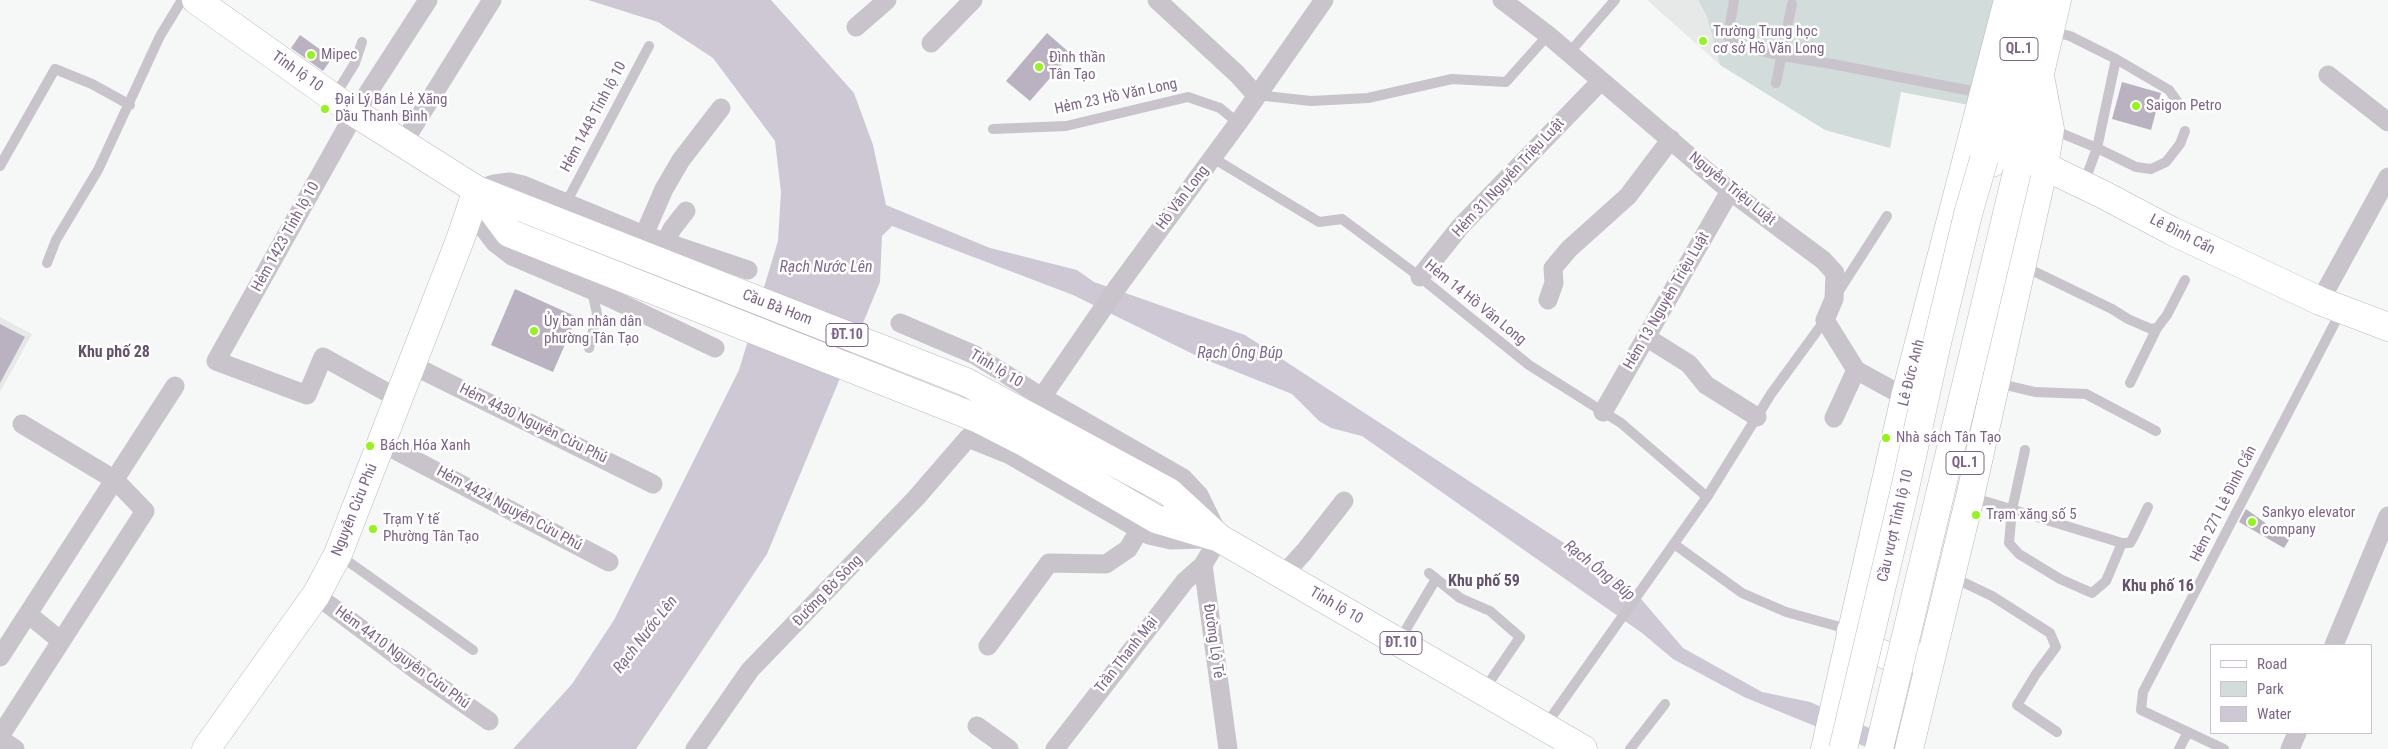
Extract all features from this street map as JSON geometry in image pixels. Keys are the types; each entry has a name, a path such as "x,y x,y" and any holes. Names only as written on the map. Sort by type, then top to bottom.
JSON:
{"main road":[{"name":"Tỉnh lộ 10","path":"196,0 344,105 477,190 512,205"},
{"name":"QL.1","path":"1996,95 2008,0"},
{"name":"QL.1","path":"1996,95 2031,0"},
{"name":"QL.1","path":"2050,31 2056,0"},
{"name":"Cầu vượt Tỉnh lộ 10","path":"1843,749 1968,214 2007,164 2039,129 2040,76 2050,31"},
{"name":"Cầu vượt Tỉnh lộ 10","path":"1899,749 2007,164 2000,132 1996,95"},
{"path":"1996,95 2007,164"},
{"name":"QL.1","path":"1912,738 1970,497 2022,265 2007,164"},
{"name":"Cầu vượt Tỉnh lộ 10","path":"1862,749 2007,164"},
{"name":"Cầu vượt Tỉnh lộ 10","path":"1879,749 2007,164"},
{"name":"Lê Đình Cẩn","path":"2007,164 2084,185 2172,231 2330,306 2388,327"},
{"name":"Lê Đức Anh","path":"1826,749 1905,397 2007,164"},
{"name":"Tỉnh lộ 10","path":"477,190 509,233"},
{"name":"Nguyễn Cửu Phú","path":"206,749 316,595 338,554 412,365 477,190"},
{"name":"Cầu Bà Hom","path":"512,205 966,382 1169,492"},
{"name":"Cầu Bà Hom","path":"509,233 979,419 1022,441 1148,524"},
{"name":"Tỉnh lộ 10","path":"1169,492 1219,538 1583,749"},
{"name":"Tỉnh lộ 10","path":"1148,524 1219,538"},
{"path":"1851,631 1872,650 1897,659 1925,656 1931,660"}],"street":[{"name":"Hẻm 1423 Tỉnh lộ 10","path":"399,399 323,357 307,395 216,361 344,105 428,0"},
{"path":"403,143 492,0"},
{"path":"856,27 887,0"},
{"path":"931,43 973,0"},
{"path":"1158,0 1237,74 1256,95"},
{"name":"Hồ Văn Long","path":"1042,397 1120,285 1238,124 1256,95 1324,0"},
{"name":"Nguyễn Triệu Luật","path":"1502,0 1548,35 1730,191 1823,260 1835,273 1834,299 1825,320"},
{"path":"2328,75 2388,122"},
{"name":"Hẻm 31 Nguyễn Triệu Luật","path":"1420,277 1460,227 1601,81"},
{"path":"644,236 664,189 684,154 721,108"},
{"path":"1548,300 1554,283 1553,268 1568,249 1628,196 1671,139"},
{"path":"2330,306 2388,177"},
{"path":"715,348 512,256 495,243 485,230 478,212 477,190 494,184 510,182 537,190 644,236 748,270"},
{"name":"Hẻm 13 Nguyễn Triệu Luật","path":"1603,412 1730,191"},
{"path":"665,243 672,229 686,211"},
{"path":"1825,320 1856,370 1905,397"},
{"name":"Tỉnh lộ 10","path":"900,322 963,349 1183,478 1199,495 1219,538"},
{"path":"1646,337 1689,364 1706,385 1756,417"},
{"name":"Hẻm 4430 Nguyễn Cửu Phú","path":"412,365 653,484"},
{"path":"1834,418 1856,370"},
{"path":"0,657 175,386"},
{"path":"15,749 0,737 145,511 115,480 22,424"},
{"name":"Tỉnh lộ 10","path":"968,438 1010,455 1148,524"},
{"name":"Đường Bờ Sông","path":"695,749 750,670 916,498 968,438"},
{"name":"Hẻm 4424 Nguyễn Cửu Phú","path":"382,442 609,562"},
{"path":"1283,575 1304,552 1344,501"},
{"path":"2334,644 2388,516"},
{"path":"988,646 1049,563 1106,564 1128,549 1148,524"},
{"path":"1203,565 1219,538"},
{"name":"Đường Lộ Tẻ","path":"1203,565 1230,747"},
{"name":"Trần Thanh Mại","path":"1055,749 1185,581 1203,565"},
{"name":"Hẻm 4410 Nguyễn Cửu Phú","path":"316,595 416,670 488,720"},
{"path":"28,614 61,641"},
{"path":"977,726 1009,749"},
{"path":"2290,749 2297,734"}],"lane":[{"path":"47,263 56,240 98,170 130,105 160,36 182,0"},
{"path":"1569,53 1615,0"},
{"path":"1734,0 1728,37 1736,45 1782,56 1996,95"},
{"path":"1776,83 1792,4"},
{"path":"2050,31 2070,36 2116,59 2169,90 2179,104"},
{"path":"1256,95 1311,101 1368,98 1452,78 1506,82 1548,35"},
{"path":"344,105 362,42"},
{"name":"Hẻm 1448 Tỉnh lộ 10","path":"566,202 649,46"},
{"path":"2084,185 2097,148 2116,59"},
{"path":"0,166 31,115 55,69 92,84 130,105"},
{"name":"Hẻm 23 Hồ Văn Long","path":"993,129 1066,126 1188,97 1220,108 1238,124"},
{"path":"2039,129 2097,148 2136,167 2151,169 2166,162 2180,144 2185,131"},
{"name":"Hẻm 14 Hồ Văn Long","path":"1213,158 1319,222 1342,219 1420,277 1529,365 1621,423 1707,497"},
{"path":"1834,299 1887,216"},
{"path":"2022,265 2112,309 2128,319 2151,329 2157,328"},
{"path":"2130,383 2157,328 2167,315 2185,280"},
{"path":"590,348 598,314 592,291"},
{"name":"Hẻm 271 Lê Đình Cẩn","path":"2224,749 2140,710 2144,692 2330,306"},
{"path":"1544,727 1581,672 1618,624 1707,497 1756,417 1825,320"},
{"path":"1996,383 2035,392 2086,394 2156,431"},
{"path":"2025,450 2012,510 2009,543 2019,554 2060,579 2092,593 2106,581 2122,543"},
{"path":"1970,497 2122,543 2130,542 2148,507"},
{"path":"1674,544 1742,593 1786,612 1851,631"},
{"path":"338,554 473,650"},
{"path":"1399,642 1432,576 1460,598 1490,611 1520,637 1484,691"},
{"path":"1951,577 1992,596 2050,632 2056,647 2036,674 2017,706 2056,732"},
{"path":"1630,749 1664,704"},
{"path":"2179,749 2188,732"}],"shaded area":[{"name":"Trường Trung học cơ sở Hồ Văn Long","path":"1647,0 1698,0 1707,17 1720,65"},
{"path":"0,317 32,334 0,392"}],"green space":[{"path":"1698,0 1995,0 1969,105 1901,92 1890,148 1825,130 1720,65 1707,17"}],"water":[{"name":"Rạch Nước Lên","path":"588,0 771,0 854,93 873,145 886,205 990,248 1077,270 1094,282 1245,335 1630,586 1683,648 1762,692 1810,702 1917,749 1871,749 1744,697 1673,659 1642,633 1362,436 1331,428 1319,421 1292,394 1199,357 1073,295 892,226 882,236 880,282 767,554 636,749 513,749 572,684 614,620 739,370 778,241 781,192 775,141 713,58 658,22"}],"building":[{"name":"Đình thần Tân Tạo","path":"1047,33 1071,54 1030,101 1006,81"},
{"name":"Mipec","path":"300,35 332,58 323,71 291,48"},
{"name":"Saigon Petro","path":"2122,82 2161,93 2151,130 2112,119"},
{"name":"Ủy ban nhân dân phường Tân Tạo","path":"515,289 577,317 553,372 491,345"},
{"path":"0,324 25,337 0,383"},
{"path":"2246,509 2289,540 2284,548 2239,522"}],"place":[{"name":"Trường Trung học cơ sở Hồ Văn Long","path":"1703,41"},
{"name":"Mipec","path":"311,55"},
{"name":"Đình thần Tân Tạo","path":"1039,67"},
{"name":"Saigon Petro","path":"2136,106"},
{"name":"Đại Lý Bán Lẻ Xăng Dầu Thanh Bình","path":"325,109"},
{"name":"Ủy ban nhân dân phường Tân Tạo","path":"534,331"},
{"name":"Nhà sách Tân Tạo","path":"1886,438"},
{"name":"Bách Hóa Xanh","path":"370,446"},
{"name":"Trạm xăng số 5","path":"1976,515"},
{"name":"Sankyo elevator company","path":"2252,522"},
{"name":"Trạm Y tế Phường Tân Tạo","path":"373,529"}],"district":[{"name":"Khu phố 28","path":"114,353"},
{"name":"Khu phố 59","path":"1484,582"},
{"name":"Khu phố 16","path":"2158,587"}],"water label":[{"name":"Rạch Ông Búp","path":"1240,354"},
{"name":"Rạch Ông Búp","path":"1599,571"}]}
